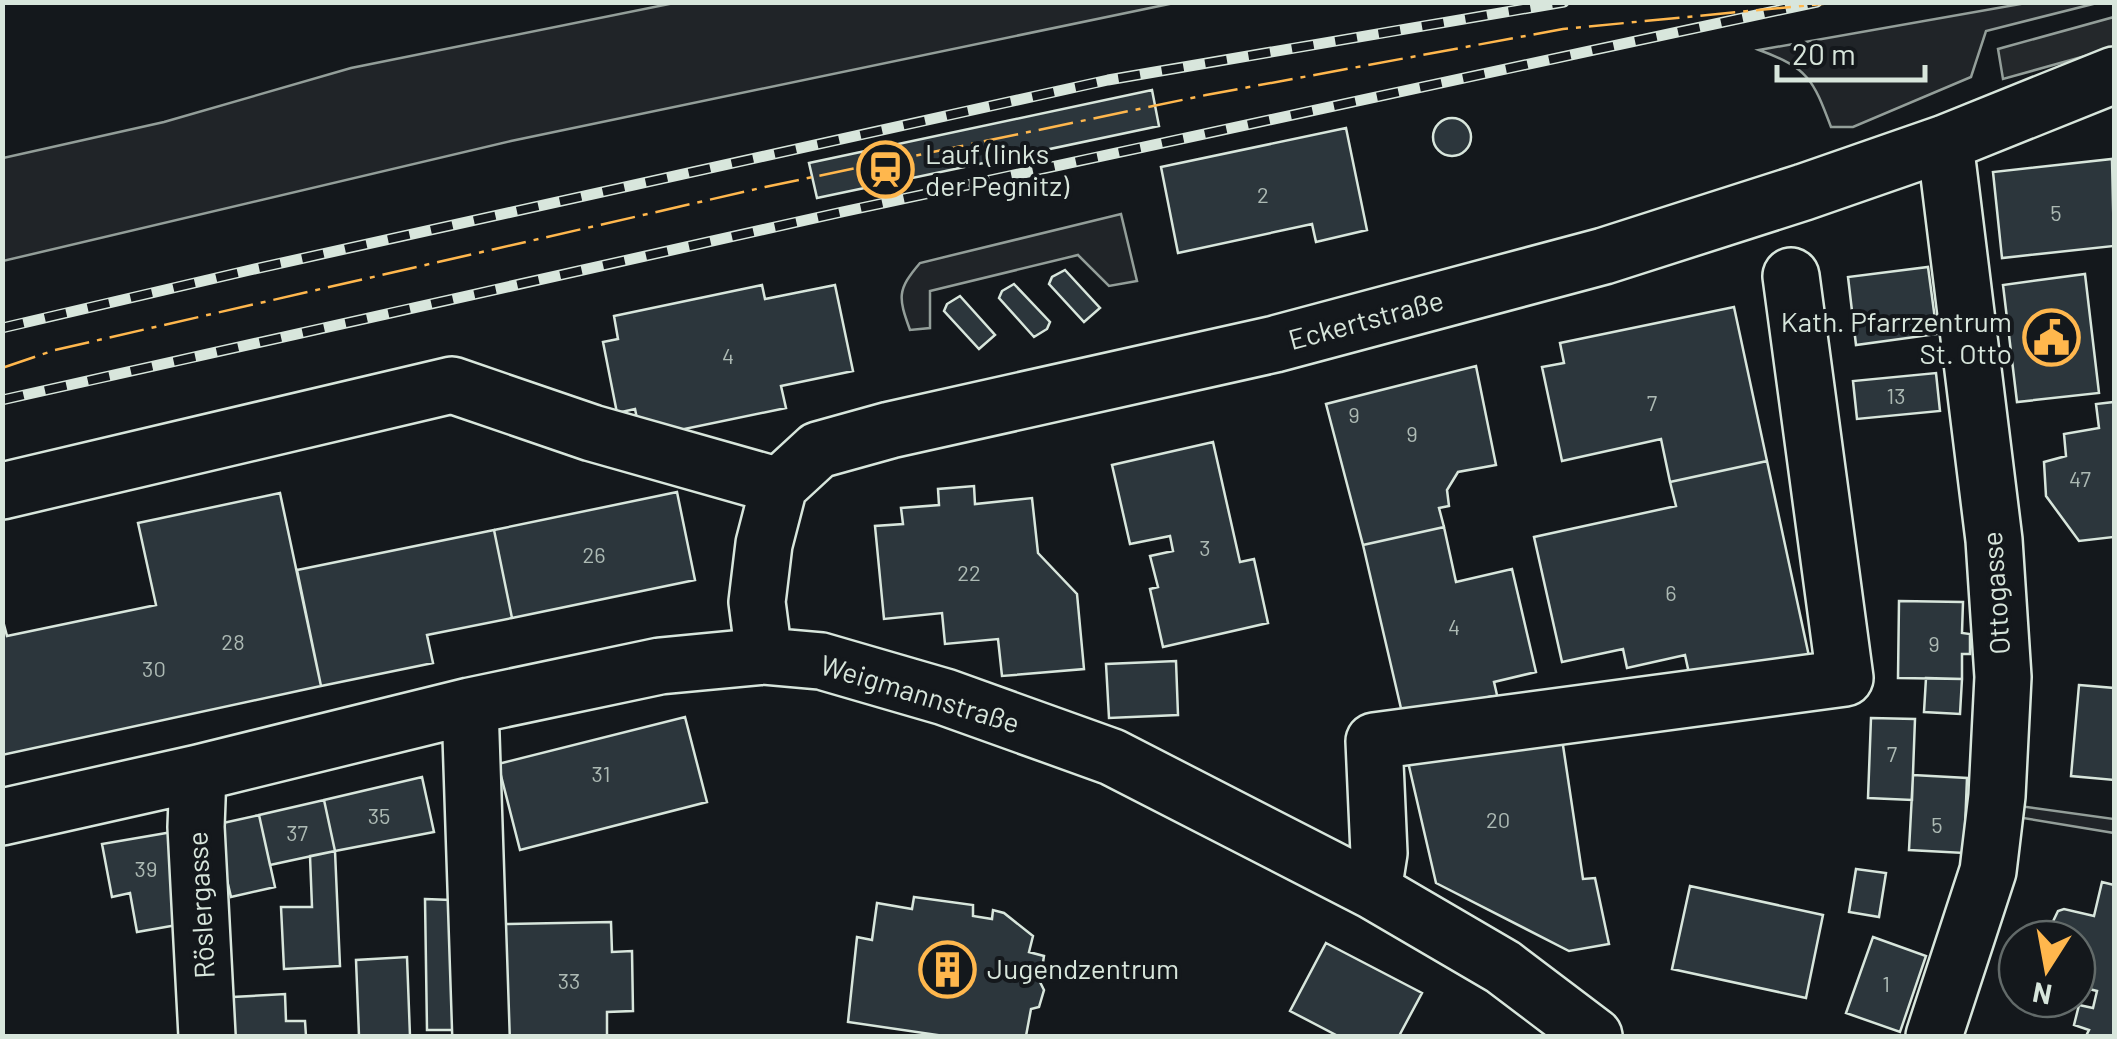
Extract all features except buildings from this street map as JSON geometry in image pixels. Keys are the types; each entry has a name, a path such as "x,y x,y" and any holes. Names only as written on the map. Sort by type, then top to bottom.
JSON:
{"street":[{"name":"Eckertstraße","path":"780,486 818,450 890,430 1275,344 1604,256 1945,143 2114,75"},
{"name":"Ottogasse","path":"1934,1036 1988,870 1997,796 2002,677 1994,540 1945,143"},
{"path":"1373,891 1379,852 1374,741 1845,678 1792,276"},
{"path":"2,491 452,384 592,433 780,486 764,544 758,602 764,656"},
{"name":"Weigmannstraße","path":"2,817 470,706 660,666 764,656 821,661 945,697 1112,757 1373,891 1502,967 1594,1036"},
{"path":"470,706 481,1036"},
{"name":"Röslergasse","path":"198,773 196,827 207,1036"}],"shaded area":[{"path":"674,3 1174,3 511,141 3,261 3,158 164,122 351,68"},
{"path":"2026,3 2097,3 1986,31 1971,77 1853,127 1831,127 1807,77 1759,50"},
{"path":"2114,17 2114,48 2003,79 1998,49"},
{"path":"1121,214 1137,281 1109,286 1078,255 930,291 930,328 910,330 902,294 920,263"},
{"path":"2012,805 2114,819 2114,833 2011,816"}],"railway":[{"path":"2,328 1108,80 1564,2"},
{"path":"2,400 842,212 1817,2"}],"power":[{"path":"2,368 55,350 765,187 1206,95 1563,29 1842,2"}],"place":[{"name":"Lauf (links der Pegnitz)","path":"886,170"},
{"name":"Kath. Pfarrzentrum St. Otto","path":"2051,338"},
{"name":"Jugendzentrum","path":"948,969"}]}
